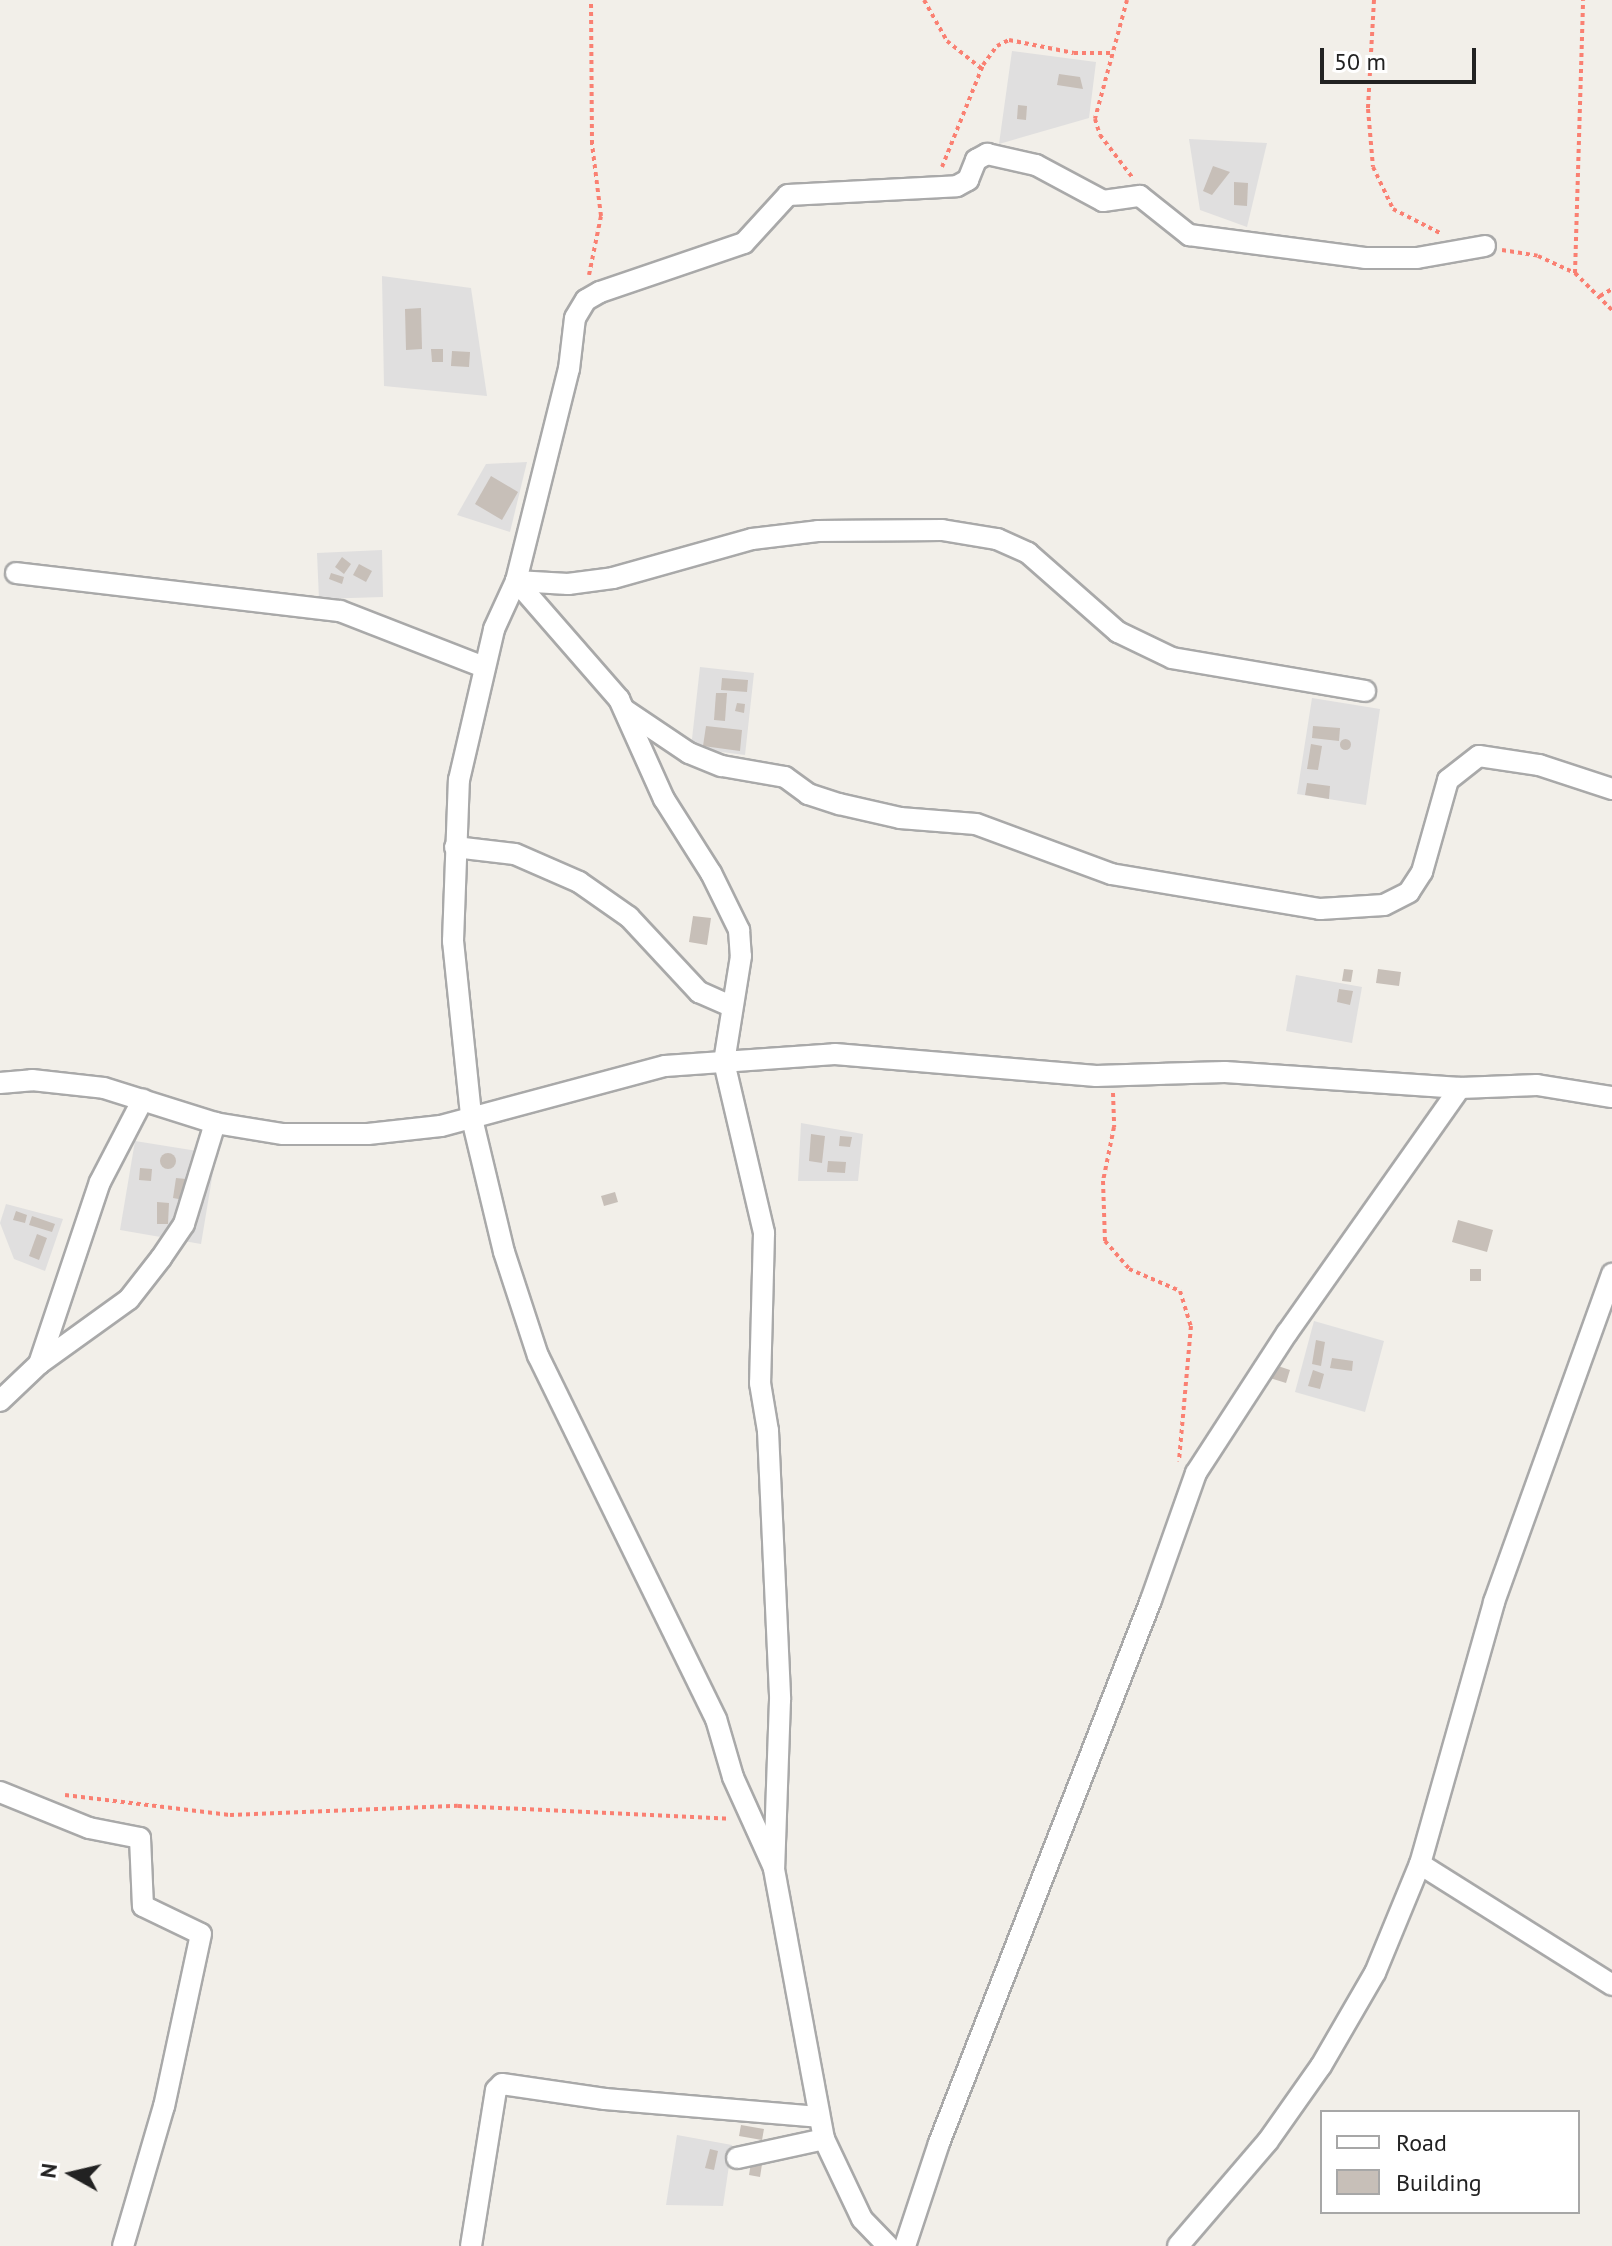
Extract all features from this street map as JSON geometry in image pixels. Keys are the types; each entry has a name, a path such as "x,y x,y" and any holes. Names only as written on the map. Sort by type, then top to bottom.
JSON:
{"street":[{"path":"888,2246 862,2219 824,2139 792,1946 774,1868 752,1821 716,1719 538,1356 504,1252 471,1115 453,941 455,847 464,745 494,629 516,581 569,369 575,318 586,300 744,243 788,195 964,184 976,160 987,154 1036,165 1103,201 1140,196 1177,230 1233,242 1365,258 1417,258 1485,246"},
{"path":"516,581 568,584 613,578 765,537 942,530 997,539 1028,553 1118,632 1172,658 1365,691"},
{"path":"16,573 340,611 484,667"},
{"path":"516,581 610,687 625,710 664,799 736,918 741,956 724,1062 764,1233 760,1383 768,1431 780,1700 774,1868"},
{"path":"625,710 689,753 722,766 785,777 808,794 839,804 900,818 976,824 1111,874 1309,908 1384,905 1409,892 1422,872 1448,780 1464,762 1479,756 1539,765 1612,789"},
{"path":"455,847 515,854 579,882 629,917 699,992 731,1006"},
{"path":"0,1083 67,1083 143,1099 215,1123 283,1134 368,1134 441,1126 471,1115 637,1072 835,1054 1110,1075 1273,1073 1460,1088 1537,1085 1612,1097"},
{"path":"905,2246 939,2143 1151,1600 1196,1473 1287,1333 1460,1088"},
{"path":"39,1364 100,1182 143,1099"},
{"path":"0,1401 39,1364 129,1299 161,1258 184,1224 215,1123"},
{"path":"1178,2246 1268,2141 1321,2066 1375,1973 1420,1864 1494,1602 1612,1274"},
{"path":"0,1792 89,1828 140,1838 143,1906 201,1934 164,2106 123,2246"},
{"path":"1420,1864 1612,1985"},
{"path":"471,2246 496,2090 502,2084 605,2099 818,2117"},
{"path":"737,2158 824,2139"}],"path":[{"path":"586,300 601,216 592,144 591,0"},
{"path":"924,0 947,41 982,69"},
{"path":"1127,0 1095,119 1140,196"},
{"path":"1374,0 1368,109 1373,167 1393,209 1444,234"},
{"path":"1575,273 1583,0"},
{"path":"934,185 988,54 1009,40 1074,53 1113,53"},
{"path":"1485,246 1538,256 1575,273 1612,310"},
{"path":"1600,297 1612,289"},
{"path":"1110,1075 1115,1118 1103,1181 1105,1241 1129,1269 1180,1291 1191,1326 1182,1389 1180,1472"},
{"path":"58,1794 230,1815 458,1806 752,1821"}],"shaded area":[{"path":"1012,51 1096,62 1089,118 999,144"},
{"path":"1189,139 1267,143 1247,227 1200,210"},
{"path":"382,276 471,288 487,396 384,386"},
{"path":"527,462 510,532 457,515 486,464"},
{"path":"382,550 383,597 319,599 317,553"},
{"path":"700,667 754,673 745,755 691,748"},
{"path":"1312,698 1380,709 1366,805 1297,794"},
{"path":"1296,975 1362,987 1352,1043 1286,1031"},
{"path":"801,1123 863,1134 858,1181 798,1181"},
{"path":"135,1141 216,1154 201,1244 120,1230"},
{"path":"6,1204 63,1219 45,1271 14,1259 0,1223"},
{"path":"1314,1321 1384,1341 1365,1412 1295,1392"},
{"path":"677,2135 732,2145 723,2206 666,2205"}],"building":[{"path":"1059,74 1080,77 1083,89 1057,85"},
{"path":"1018,105 1027,106 1026,120 1017,119"},
{"path":"1213,166 1230,172 1212,195 1203,191"},
{"path":"1234,182 1248,183 1247,206 1234,205"},
{"path":"421,308 422,349 406,350 405,309"},
{"path":"431,349 443,349 443,362 432,362"},
{"path":"452,351 470,352 469,367 451,366"},
{"path":"491,476 518,492 502,520 475,504"},
{"path":"342,557 351,564 344,574 335,567"},
{"path":"359,564 372,571 366,582 353,575"},
{"path":"331,573 344,577 342,584 329,579"},
{"path":"722,678 748,680 747,692 721,690"},
{"path":"716,693 727,693 725,721 714,720"},
{"path":"737,703 745,704 744,713 735,711"},
{"path":"706,726 742,730 740,751 703,746"},
{"path":"1313,726 1340,728 1339,741 1312,738"},
{"path":"1345,739 1350,744 1345,749 1340,744"},
{"path":"1311,744 1322,746 1318,770 1307,769"},
{"path":"1307,783 1330,786 1329,799 1305,795"},
{"path":"693,916 711,918 707,945 689,942"},
{"path":"1344,969 1353,970 1351,982 1342,981"},
{"path":"1378,969 1401,972 1399,986 1376,983"},
{"path":"1339,989 1353,991 1350,1005 1337,1002"},
{"path":"811,1134 825,1136 822,1163 809,1161"},
{"path":"840,1136 852,1137 850,1147 839,1146"},
{"path":"165,1153 171,1153 176,1161 174,1167 165,1169 160,1164 160,1158"},
{"path":"828,1161 846,1162 845,1173 827,1172"},
{"path":"140,1168 152,1169 151,1181 139,1180"},
{"path":"176,1178 186,1179 184,1200 173,1198"},
{"path":"615,1192 618,1202 604,1206 601,1196"},
{"path":"157,1202 169,1203 168,1224 157,1224"},
{"path":"16,1211 27,1215 25,1223 13,1220"},
{"path":"32,1216 55,1224 52,1232 29,1225"},
{"path":"1458,1220 1493,1230 1487,1252 1452,1242"},
{"path":"37,1234 47,1238 39,1260 29,1256"},
{"path":"1470,1269 1481,1269 1481,1281 1470,1281"},
{"path":"1316,1340 1325,1342 1321,1366 1312,1364"},
{"path":"1332,1358 1353,1361 1352,1371 1330,1368"},
{"path":"1275,1365 1290,1370 1286,1383 1270,1378"},
{"path":"1313,1370 1324,1374 1320,1389 1308,1386"},
{"path":"741,2125 764,2129 762,2140 739,2136"},
{"path":"710,2149 718,2151 714,2170 705,2168"},
{"path":"752,2156 763,2158 760,2177 749,2175"}]}
